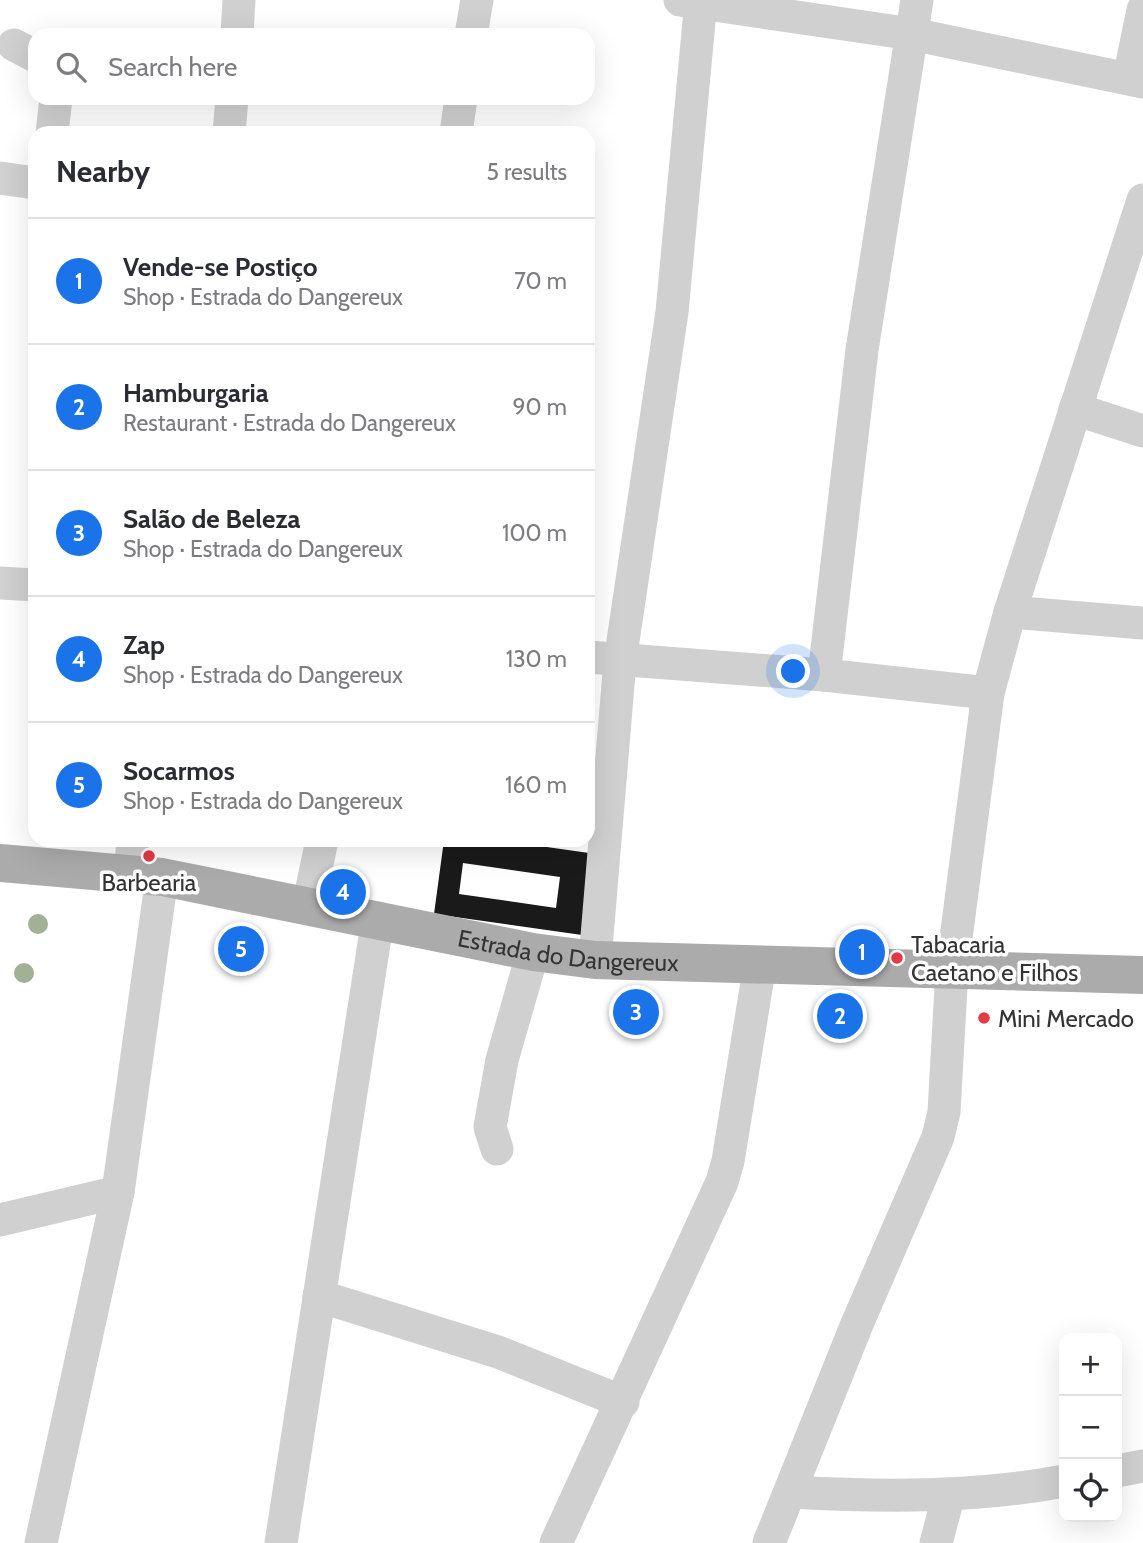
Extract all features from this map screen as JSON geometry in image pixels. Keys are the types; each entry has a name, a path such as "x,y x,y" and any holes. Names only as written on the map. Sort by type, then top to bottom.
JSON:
{"main road":[{"name":"Estrada do Dangereux","path":"0,863 142,864 308,907 378,918 533,952 595,961 1143,975"}],"street":[{"path":"237,28 239,0"},
{"path":"472,28 477,0"},
{"path":"824,676 862,350 917,0"},
{"path":"595,961 604,659 672,312 693,1 912,34 1136,80 1143,10"},
{"path":"53,126 55,105"},
{"path":"230,126 231,105"},
{"path":"457,126 460,105"},
{"path":"0,178 28,182"},
{"path":"769,1543 857,1325 938,1138 944,1112 952,969 988,693 1010,612 1143,200"},
{"path":"1075,409 1143,431"},
{"path":"0,583 28,585"},
{"path":"1010,612 1143,623"},
{"path":"604,659 824,676 988,693"},
{"path":"308,907 321,847"},
{"path":"41,1543 118,1192 142,864"},
{"path":"281,1543 378,918"},
{"path":"497,1149 491,1127 502,1060 533,952"},
{"path":"556,1543 623,1402 728,1161 760,964"},
{"path":"0,1220 118,1192"},
{"path":"319,1296 498,1352 623,1402"},
{"path":"1122,1470 1143,1466"},
{"path":"791,1492 864,1496 948,1494 1059,1482"},
{"path":"936,1543 948,1494"}],"building":[{"path":"443,847 547,847 589,853 582,935 434,914","holes":["463,863 560,877 556,908 459,894"]}],"place":[{"name":"Barbearia","path":"149,856"},
{"name":"Zap","path":"343,892"},
{"name":"Socarmos","path":"241,949"},
{"name":"Vende-se Postiço","path":"862,952"},
{"name":"Tabacaria Caetano e Filhos","path":"897,958"},
{"name":"Salão de Beleza","path":"636,1012"},
{"name":"Hamburgaria","path":"840,1016"},
{"name":"Mini Mercado","path":"984,1018"}]}
